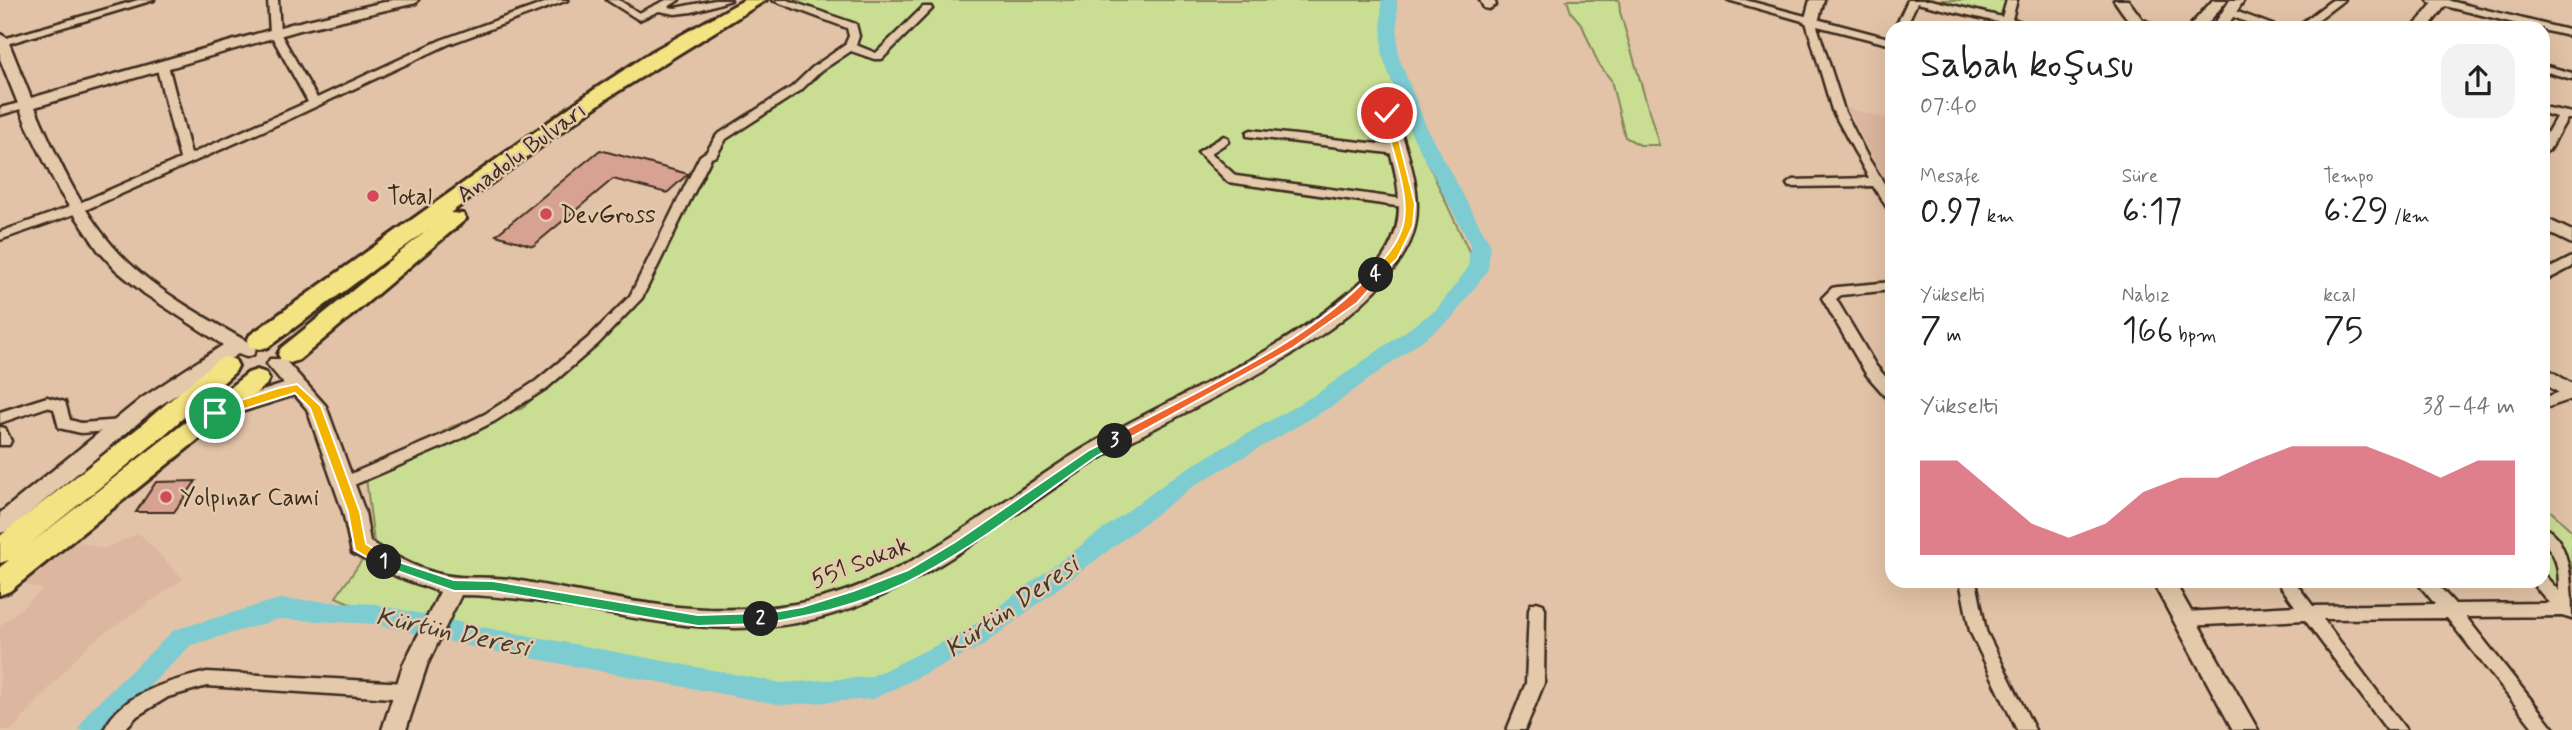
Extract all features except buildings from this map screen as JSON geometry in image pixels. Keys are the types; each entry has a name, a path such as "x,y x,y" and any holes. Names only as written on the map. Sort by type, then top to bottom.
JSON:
{"highway":[{"name":"Anadolu Bulvarı","path":"0,552 147,435 242,350 602,93 660,55 757,0"},
{"name":"Anadolu Bulvarı","path":"0,583 275,366 463,212 611,100 688,50 777,0"},
{"path":"276,341 286,345 275,366 236,379 229,375 242,350 276,341"}],"street":[{"path":"0,525 149,402 242,350 198,322 122,266 95,235 27,104 1,41 149,0"},
{"path":"273,0 275,33 314,103"},
{"path":"0,112 275,33 411,0"},
{"path":"0,236 79,208 445,41 563,0"},
{"path":"612,0 639,17 674,0"},
{"path":"657,8 669,11 690,10 726,0"},
{"path":"344,483 510,406 601,333 635,298 706,156 712,153 721,137 796,89 817,69 849,47 854,36 852,26 777,0"},
{"path":"1734,0 1885,39"},
{"path":"1816,0 1811,22 1838,110 1885,195"},
{"path":"1903,21 1913,0"},
{"path":"1918,0 2006,21 2012,0"},
{"path":"2106,0 2124,1"},
{"path":"2203,21 2220,0"},
{"path":"2310,21 2339,0"},
{"path":"2124,1 2125,21"},
{"path":"2124,1 2136,21"},
{"path":"2425,21 2439,1 2520,21"},
{"path":"2224,21 2234,6 2260,21"},
{"path":"849,47 878,57 927,9"},
{"path":"2550,29 2572,34"},
{"path":"162,65 186,160"},
{"path":"2550,70 2572,76"},
{"path":"2550,112 2567,116 2550,140"},
{"name":"551 Sokak","path":"275,366 316,406 354,512 360,547 389,565 454,586 493,586 698,621 748,621 802,612 901,578 960,546 1093,453 1287,347 1353,300 1393,256 1408,226 1410,204 1387,113"},
{"path":"1251,134 1397,150"},
{"path":"1224,140 1204,152 1232,179 1410,204"},
{"path":"1793,184 1877,183"},
{"path":"2550,227 2572,239"},
{"path":"2550,274 2572,261"},
{"path":"1885,287 1837,291 1829,298 1871,370 1885,386"},
{"path":"2550,378 2572,393"},
{"path":"215,413 297,388"},
{"path":"2550,401 2572,393"},
{"path":"0,418 47,402 60,406 64,424 81,428 123,425"},
{"path":"2550,538 2570,557 2570,611"},
{"path":"394,730 415,665 454,586"},
{"path":"1970,588 1979,631 2026,730"},
{"path":"2167,588 2246,730"},
{"path":"2290,588 2397,730"},
{"path":"2430,588 2546,730"},
{"path":"2546,588 2570,611"},
{"path":"1516,730 1535,682 1537,609"},
{"path":"2185,619 2451,611 2570,611"},
{"path":"113,730 131,711 163,691 207,678 407,691"}],"shaded area":[{"path":"1847,108 1885,118 1885,181"},
{"path":"139,533 183,579 88,645 12,730 0,730 0,626 43,590 19,582 71,539 104,549"}],"green space":[{"path":"785,0 1389,0 1389,33 1394,66 1404,101 1416,135 1475,265 1444,314 1187,479 973,639 873,688 782,694 375,614 336,597 374,543 366,478 451,427 483,415 521,409 604,336 641,301 723,138 856,42 855,25"},
{"path":"1567,0 1619,0 1620,12 1659,145 1640,145 1625,137 1611,80 1598,63 1582,25 1571,12"},
{"path":"1936,0 2006,0 2003,15 1998,16"},
{"path":"2550,511 2572,531 2572,590 2557,592 2550,584"}],"waterway":[{"name":"Kürtün Deresi","path":"91,730 97,720 183,637 279,609 375,614 482,638 782,694 873,688 973,639 1187,479 1326,399 1444,314 1478,269 1480,244 1419,131 1390,55 1389,0"}],"place":[{"name":"Total","path":"373,196"},
{"name":"DevGross","path":"546,214"},
{"name":"Yolpınar Cami","path":"166,497"}],"route":[{"path":"215,413 297,388 316,406 354,512 360,547 389,565 454,586 493,586 698,621 748,621 802,612 856,596 912,574 960,546 1093,453 1287,347 1353,300 1393,256 1408,226 1410,204 1387,113"}]}
